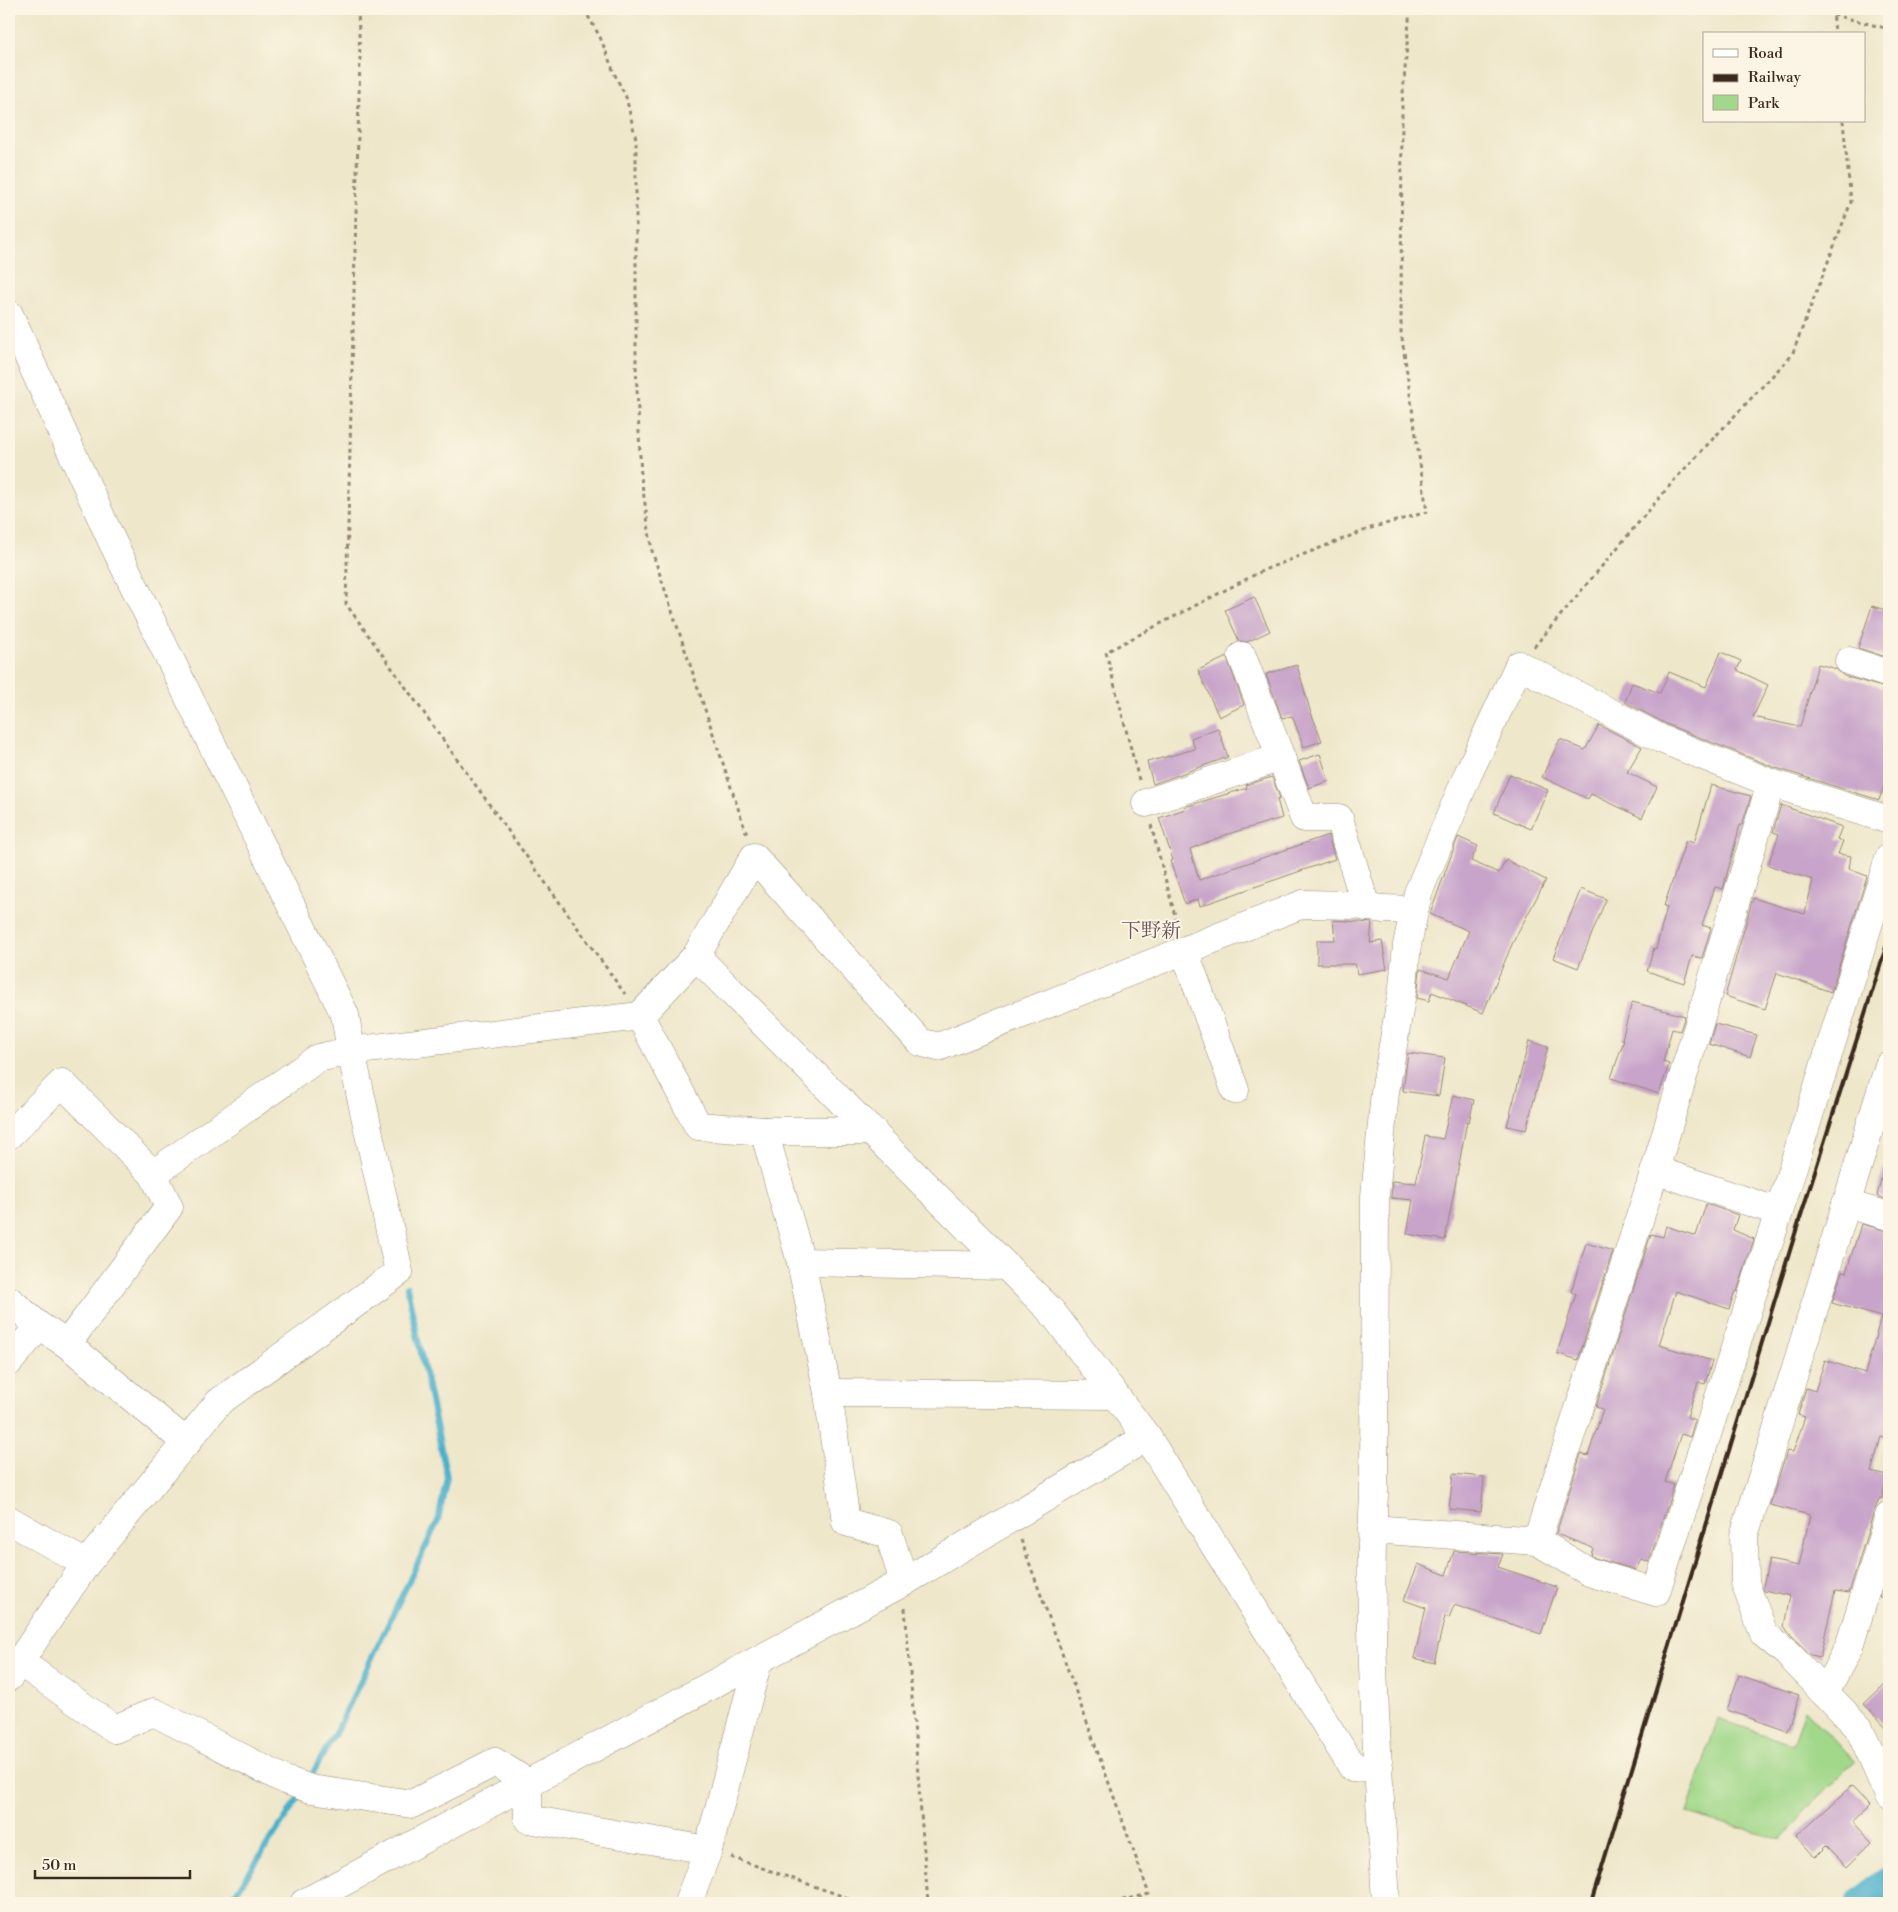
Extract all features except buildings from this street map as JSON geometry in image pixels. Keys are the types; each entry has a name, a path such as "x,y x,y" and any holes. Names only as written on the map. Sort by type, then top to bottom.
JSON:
{"street":[{"path":"9,314 111,539 345,1016 399,1272 219,1402 86,1564 14,1670 115,1730 154,1712 298,1784 412,1804 495,1762 528,1784"},
{"path":"1242,656 1304,818 1339,818 1366,907"},
{"path":"1849,661 1889,674"},
{"path":"1386,1903 1373,1656 1374,1196 1385,1092 1414,910 1418,893 1468,774 1519,665 1660,739 1771,783 1889,820"},
{"path":"1146,803 1281,757"},
{"path":"1537,1541 1655,1170 1771,783"},
{"path":"153,1174 318,1058 351,1051 640,1016 696,956 754,857 920,1042 938,1046 1303,904 1355,905 1414,910"},
{"path":"1372,1529 1537,1541 1589,1572 1656,1592 1779,1212 1889,858"},
{"path":"1184,950 1235,1090"},
{"path":"696,956 1052,1312 1147,1437 1353,1768 1379,1766"},
{"path":"640,1016 698,1126 764,1131 873,1131"},
{"path":"1889,1065 1744,1536 1745,1583 1764,1634 1825,1692 1882,1755 1889,1796"},
{"path":"9,1135 62,1084 153,1174 169,1208 67,1344"},
{"path":"764,1131 801,1262 828,1393 846,1522 889,1534 904,1582"},
{"path":"1655,1170 1779,1212"},
{"path":"1846,1204 1889,1216"},
{"path":"801,1262 1006,1266"},
{"path":"9,1300 39,1326 67,1344 187,1443"},
{"path":"9,1362 39,1326"},
{"path":"828,1393 1115,1395"},
{"path":"304,1903 904,1582 1147,1437"},
{"path":"1825,1692 1849,1647 1889,1516"},
{"path":"9,1520 86,1564"},
{"path":"688,1903 708,1850 758,1661"},
{"path":"528,1784 528,1819 708,1850"}],"path":[{"path":"358,9 360,57 346,604 640,1016"},
{"path":"584,9 600,37 626,98 636,139 636,366 641,477 652,551 754,857"},
{"path":"1184,950 1106,652 1264,570 1372,528 1427,512 1402,331 1402,105 1410,9"},
{"path":"1810,9 1889,29"},
{"path":"1833,9 1835,32"},
{"path":"1519,665 1676,478 1792,355 1851,202 1843,122"},
{"path":"1014,1518 1149,1894 1110,1903"},
{"path":"904,1582 928,1903"},
{"path":"708,1850 862,1903"}],"green space":[{"path":"1805,1709 1854,1762 1815,1801 1781,1840 1687,1813 1718,1718 1793,1745"}],"waterway":[{"path":"309,1780 339,1726 438,1521 447,1477 407,1287"},
{"path":"229,1903 302,1793"},
{"path":"1866,1903 1889,1886"}],"railway":[{"path":"1591,1903 1795,1234 1889,938"}],"district":[{"name":"下野新","path":"1151,930"}]}
